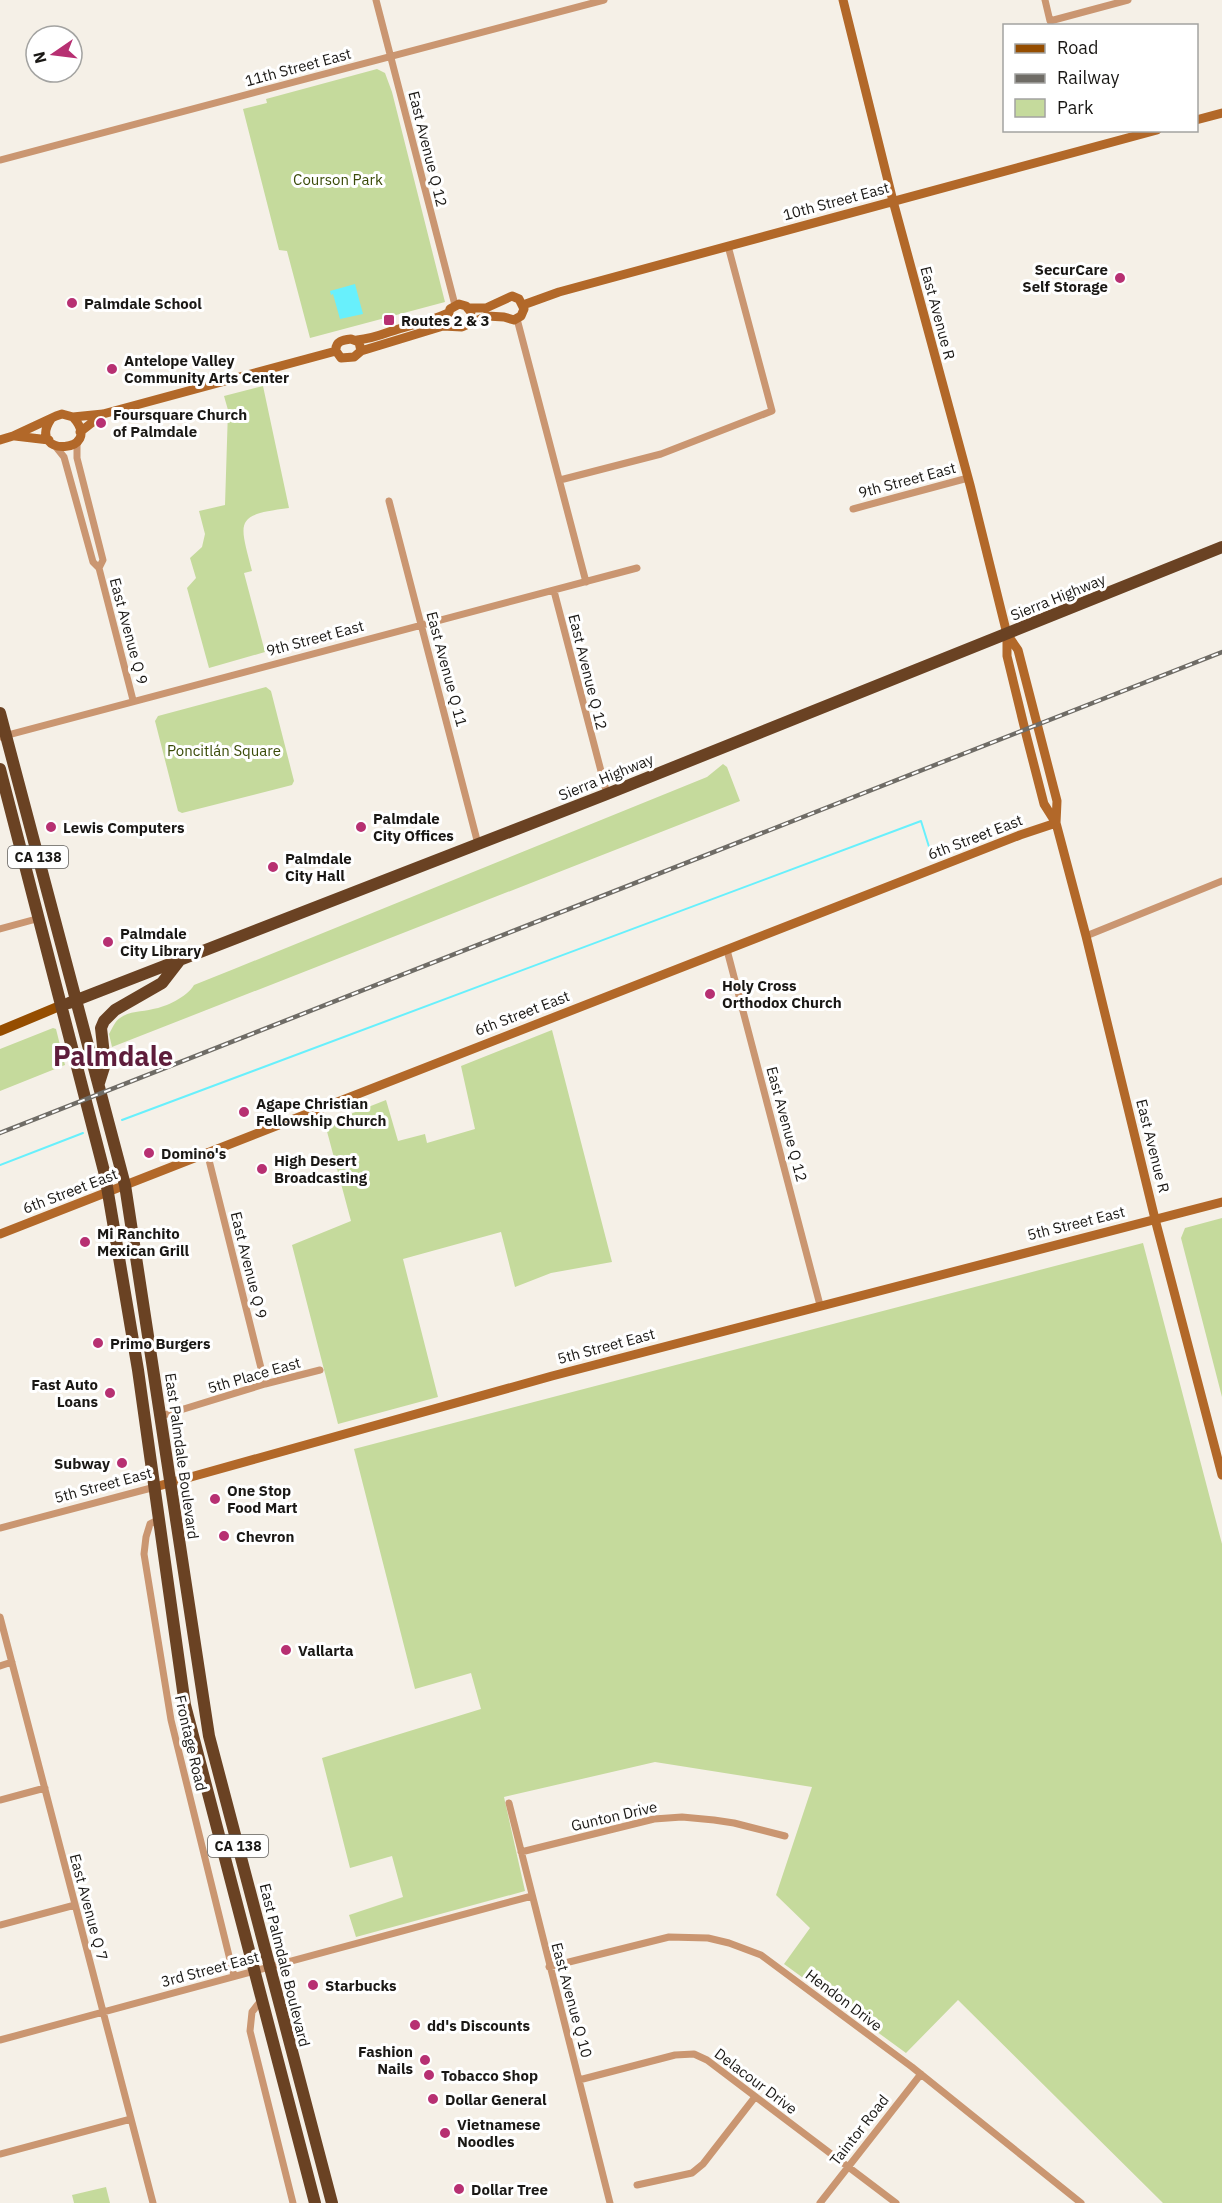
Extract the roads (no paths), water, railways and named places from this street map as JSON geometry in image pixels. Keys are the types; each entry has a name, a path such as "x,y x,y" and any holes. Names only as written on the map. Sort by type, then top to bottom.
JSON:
{"highway":[{"name":"Sierra Highway","path":"62,1005 607,794 1222,547"},
{"name":"East Palmdale Boulevard","path":"0,713 3,736 125,1185 209,1736 332,2203"},
{"name":"East Palmdale Boulevard","path":"0,769 40,918 108,1192 160,1519 185,1705 315,2203"},
{"path":"99,1084 105,1064 101,1028 104,1021 115,1010 162,983 180,961"}],"main road":[{"name":"Sierra Highway","path":"0,1031 62,1005"}],"street":[{"name":"East Avenue Q 12","path":"376,0 455,304"},
{"name":"11th Street East","path":"0,160 604,0"},
{"name":"East Avenue R","path":"843,0 893,201 968,478 1007,634 1018,650 1027,682 1057,801 1056,823 1222,1475"},
{"path":"1045,0 1050,21 1128,0"},
{"path":"1198,120 1222,113"},
{"name":"10th Street East","path":"524,305 559,292 1150,132"},
{"path":"560,480 661,453 772,411 728,246"},
{"path":"502,302 500,310 510,320 517,319 523,313 524,305 519,298 512,296 486,308 469,308 463,304 455,304 448,313 433,320 389,332 373,339 341,341 336,345 336,351 344,359 357,356 361,351 443,326 462,327 487,316 504,316"},
{"path":"468,323 471,316 469,308"},
{"path":"448,313 449,320 454,326"},
{"path":"517,319 586,582"},
{"path":"357,340 361,345 361,351"},
{"path":"0,440 62,414 73,417 103,414 336,351"},
{"path":"51,419 46,429 49,440 56,447 67,448 103,414"},
{"path":"73,417 80,426 79,436"},
{"path":"13,436 49,440"},
{"name":"East Avenue Q 9","path":"79,436 77,459 103,560 99,568"},
{"name":"East Avenue Q 9","path":"56,447 64,457 93,562 99,568 133,700"},
{"name":"9th Street East","path":"853,508 968,478"},
{"name":"East Avenue Q 11","path":"389,501 478,844"},
{"name":"9th Street East","path":"3,736 637,568"},
{"name":"East Avenue Q 12","path":"554,591 607,794"},
{"name":"6th Street East","path":"0,1234 1020,835 1056,823"},
{"path":"1086,936 1222,881"},
{"path":"0,929 40,918"},
{"name":"East Avenue Q 12","path":"727,950 820,1305"},
{"name":"East Avenue Q 9","path":"207,1152 265,1384"},
{"name":"5th Street East","path":"0,1528 170,1483 464,1399 1222,1202"},
{"name":"5th Place East","path":"161,1416 265,1384 320,1370"},
{"name":"Frontage Road","path":"160,1519 150,1524 144,1554 160,1660 171,1720 234,1976"},
{"name":"East Avenue Q 7","path":"0,1617 153,2203"},
{"path":"0,1666 12,1662"},
{"path":"0,1800 45,1788"},
{"name":"East Avenue Q 10","path":"509,1803 610,2203"},
{"name":"Gunton Drive","path":"521,1852 654,1819 682,1817 734,1823 785,1836"},
{"name":"3rd Street East","path":"0,2040 532,1896"},
{"path":"0,1925 75,1905"},
{"name":"Hendon Drive","path":"549,1967 669,1937 708,1938 761,1955 921,2074 1081,2203"},
{"path":"262,1998 252,2012 250,2031 293,2203"},
{"name":"Delacour Drive","path":"579,2080 675,2055 694,2054 707,2060 896,2203"},
{"name":"Taintor Road","path":"820,2203 921,2074"},
{"path":"637,2185 692,2172 703,2164 756,2097"},
{"path":"0,2154 131,2119"}],"water":[{"path":"355,284 363,314 340,319 333,294 331,295 330,291"}],"waterway":[{"path":"122,1120 921,821 930,850"},
{"path":"0,1165 83,1133"}],"railway":[{"path":"0,1133 1222,652"}],"place":[{"name":"SecurCare Self Storage","path":"1120,278"},
{"name":"Palmdale School","path":"72,303"},
{"name":"Routes 2 & 3","path":"389,320"},
{"name":"Antelope Valley Community Arts Center","path":"112,369"},
{"name":"Foursquare Church of Palmdale","path":"101,423"},
{"name":"Lewis Computers","path":"51,827"},
{"name":"Palmdale City Offices","path":"361,827"},
{"name":"Palmdale City Hall","path":"273,867"},
{"name":"Palmdale City Library","path":"108,942"},
{"name":"Holy Cross Orthodox Church","path":"710,994"},
{"name":"Agape Christian Fellowship Church","path":"244,1112"},
{"name":"Domino's","path":"149,1153"},
{"name":"High Desert Broadcasting","path":"262,1169"},
{"name":"Mi Ranchito Mexican Grill","path":"85,1242"},
{"name":"Primo Burgers","path":"98,1343"},
{"name":"Fast Auto Loans","path":"110,1393"},
{"name":"Subway","path":"122,1463"},
{"name":"One Stop Food Mart","path":"215,1499"},
{"name":"Chevron","path":"224,1536"},
{"name":"Vallarta","path":"286,1650"},
{"name":"Starbucks","path":"313,1985"},
{"name":"dd's Discounts","path":"415,2025"},
{"name":"Fashion Nails","path":"425,2060"},
{"name":"Tobacco Shop","path":"429,2075"},
{"name":"Dollar General","path":"433,2099"},
{"name":"Vietnamese Noodles","path":"445,2133"},
{"name":"Dollar Tree","path":"459,2189"}],"district":[{"name":"Palmdale","path":"113,1055"}],"park label":[{"name":"Courson Park","path":"338,179"},
{"name":"Poncitlán Square","path":"224,750"}]}
